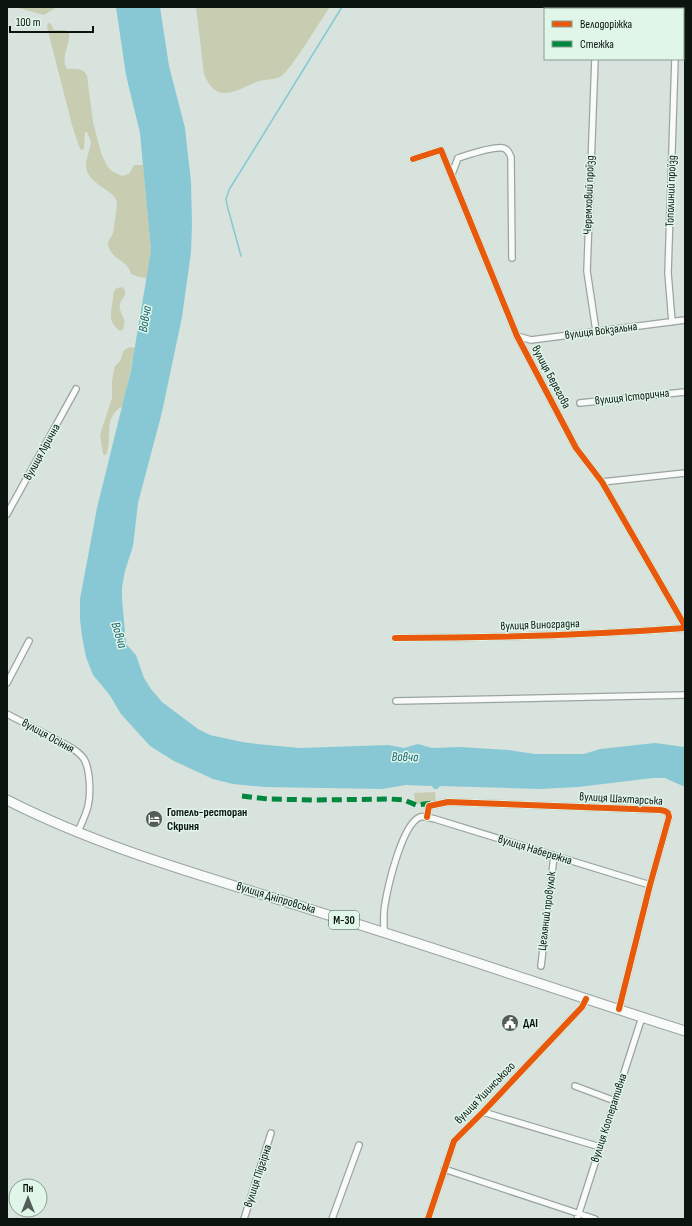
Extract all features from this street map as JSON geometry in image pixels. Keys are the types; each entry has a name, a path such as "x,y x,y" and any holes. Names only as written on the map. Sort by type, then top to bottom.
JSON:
{"highway":[{"name":"вулиця Дніпровська","path":"7,800 51,822 161,862 384,932 685,1031"}],"street":[{"name":"Черемховий проїзд","path":"594,60 587,271 596,331"},
{"name":"Тополиний проїзд","path":"672,322 668,273 675,60"},
{"path":"452,174 458,158 489,149 503,148 509,151 511,157 512,258"},
{"name":"вулиця Берегова","path":"412,159 441,150 517,336 576,448 602,482 685,627"},
{"name":"вулиця Вокзальна","path":"517,336 531,340 685,320"},
{"name":"вулиця Лірична","path":"7,514 76,389"},
{"name":"вулиця Історична","path":"580,403 685,392"},
{"path":"602,482 685,473"},
{"name":"вулиця Виноградна","path":"395,638 581,635 685,627"},
{"path":"7,683 29,641"},
{"path":"396,702 685,695"},
{"name":"вулиця Осіння","path":"7,714 70,747 79,753 84,759 88,770 89,799 87,811 78,832"},
{"name":"вулиця Шахтарська","path":"427,817 429,806 448,802 665,811 668,813 669,817 650,884 619,1009"},
{"name":"вулиця Набережна","path":"384,932 385,905 399,850 409,828 420,818 427,817 650,884"},
{"name":"Цегляний провулок","path":"541,966 554,856"},
{"name":"вулиця Ушинського","path":"428,1219 454,1141 582,1007 586,999"},
{"name":"вулиця Кооперативна","path":"578,1216 642,1016"},
{"path":"575,1086 615,1101"},
{"path":"483,1112 600,1147"},
{"name":"вулиця Підгірна","path":"244,1219 271,1133"},
{"path":"332,1219 360,1145"},
{"path":"444,1169 578,1216 595,1219"}],"green space":[{"path":"15,7 57,7 44,15"},
{"path":"196,7 330,7 291,66 280,77 259,81 234,91 221,93 209,84 204,74"},
{"path":"48,23 51,24 54,30 65,30 69,33 64,60 67,69 81,70 87,76 93,122 101,153 107,166 112,171 122,176 129,174 134,165 143,165 151,251 147,278 131,274 128,267 112,253 109,247 108,242 113,231 117,202 111,194 91,178 87,172 86,163 91,142 87,132 85,132 84,149 81,150 72,125 47,27"},
{"path":"122,287 125,290 125,295 121,302 120,308 124,323 123,329 120,331 111,320 111,316 114,292 117,288"},
{"path":"130,347 135,348 123,406 112,416 106,455 103,454 100,435 112,398 112,380 115,366 120,361 124,350"},
{"path":"435,792 436,802 415,804 414,793"}],"water":[{"name":"Вовча","path":"116,7 160,7 169,66 185,128 191,182 191,252 182,317 162,412 138,503 133,546 125,571 122,587 126,644 136,655 144,678 151,689 162,702 198,729 210,735 257,744 300,748 388,745 404,748 418,744 432,748 460,747 508,750 535,754 584,754 600,749 655,743 685,747 685,787 665,778 653,778 578,787 539,789 440,786 437,789 434,789 432,786 406,785 382,789 265,787 233,784 213,779 174,761 150,746 121,714 109,694 93,675 86,657 80,619 80,599 97,508 131,370 151,251 140,133 126,75"}],"waterway":[{"path":"241,256 227,205 226,199 229,190 342,7"}],"marked path":[{"path":"242,796 268,799 316,800 390,799 404,800 416,805 432,803"}],"cycle path":[{"path":"413,159 441,150 517,336 576,448 602,482 685,626"},
{"path":"395,638 540,636 685,628"},
{"path":"427,817 429,806 448,802 660,810 668,813 669,817 650,885 619,1009"},
{"path":"428,1219 454,1141 582,1007 586,999"}],"place":[{"name":"Готель-ресторан Скриня","path":"154,819"},
{"name":"ДАІ","path":"510,1023"}]}
